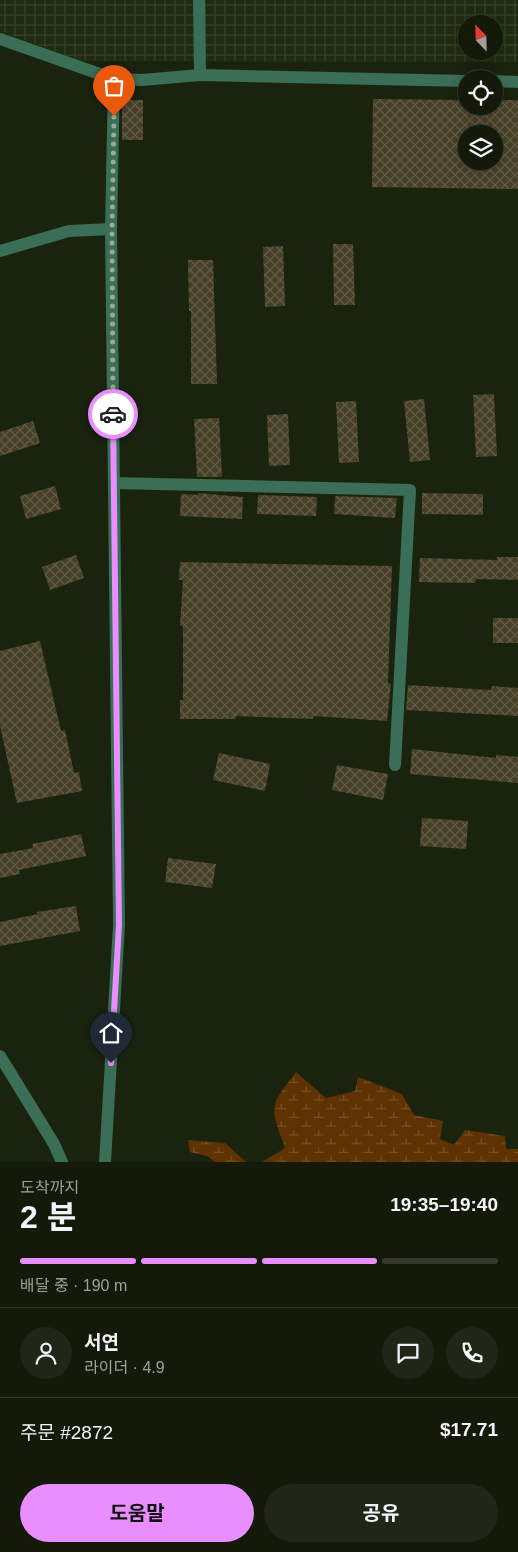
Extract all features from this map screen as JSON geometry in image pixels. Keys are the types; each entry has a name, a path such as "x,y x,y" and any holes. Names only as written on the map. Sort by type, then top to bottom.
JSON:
{"street":[{"path":"199,0 200,74"},
{"path":"0,39 114,79 142,80 200,74 458,81"},
{"path":"105,1162 119,925 112,229 114,79"},
{"path":"503,81 518,82"},
{"path":"0,250 69,231 112,229"},
{"path":"114,483 410,490 395,765"},
{"path":"0,1056 54,1144 62,1162"}],"shaded area":[{"path":"0,0 518,0 518,62 81,61 0,31"}],"green space":[{"path":"296,1072 326,1098 355,1091 358,1077 402,1094 414,1115 443,1121 440,1139 454,1145 465,1130 505,1136 506,1149 518,1149 518,1162 262,1162 285,1148 276,1123 274,1108 280,1093"},
{"path":"188,1140 225,1143 246,1162 215,1162 207,1156 190,1152"}],"building":[{"path":"373,99 458,100 458,115 503,115 503,100 518,100 518,189 372,187"},
{"path":"122,100 143,100 143,140 122,140"},
{"path":"333,244 353,244 355,305 334,305"},
{"path":"283,246 285,306 265,307 263,247"},
{"path":"188,260 213,260 217,384 191,384 191,311 189,311"},
{"path":"494,394 497,456 476,457 473,395"},
{"path":"424,399 430,460 410,462 404,401"},
{"path":"356,401 359,462 339,463 336,402"},
{"path":"288,414 290,465 269,466 267,415"},
{"path":"219,418 222,477 197,477 194,419"},
{"path":"33,421 40,443 0,456 0,432"},
{"path":"55,486 61,509 26,519 20,496"},
{"path":"198,493 243,497 242,519 180,516 181,494 198,495"},
{"path":"422,493 483,494 483,515 422,514"},
{"path":"258,495 317,497 316,516 257,514"},
{"path":"335,496 397,498 395,518 334,514"},
{"path":"76,555 84,578 50,590 42,567"},
{"path":"497,557 518,557 518,580 476,579 475,583 419,582 420,558 497,560"},
{"path":"180,562 392,566 388,683 391,684 387,721 313,716 313,719 236,716 236,719 180,719 180,700 183,700 183,626 180,625 183,580 179,580"},
{"path":"493,618 518,618 518,643 493,643"},
{"path":"40,641 61,731 65,730 74,773 79,772 82,791 17,803 0,726 0,651"},
{"path":"408,685 491,690 492,686 518,688 518,716 406,710"},
{"path":"412,749 496,758 496,755 518,757 518,783 410,774"},
{"path":"219,753 270,764 265,791 213,780"},
{"path":"337,765 388,774 383,800 332,790"},
{"path":"422,818 468,821 466,849 420,846"},
{"path":"81,834 86,856 19,870 20,874 0,878 0,854 33,848 32,844"},
{"path":"168,858 216,864 212,888 165,882"},
{"path":"76,906 80,931 0,946 0,922 38,914 37,912"}],"way so far":[{"path":"113,414 112,229 114,116"}],"route":[{"path":"111,1063 119,925 113,414"}]}
